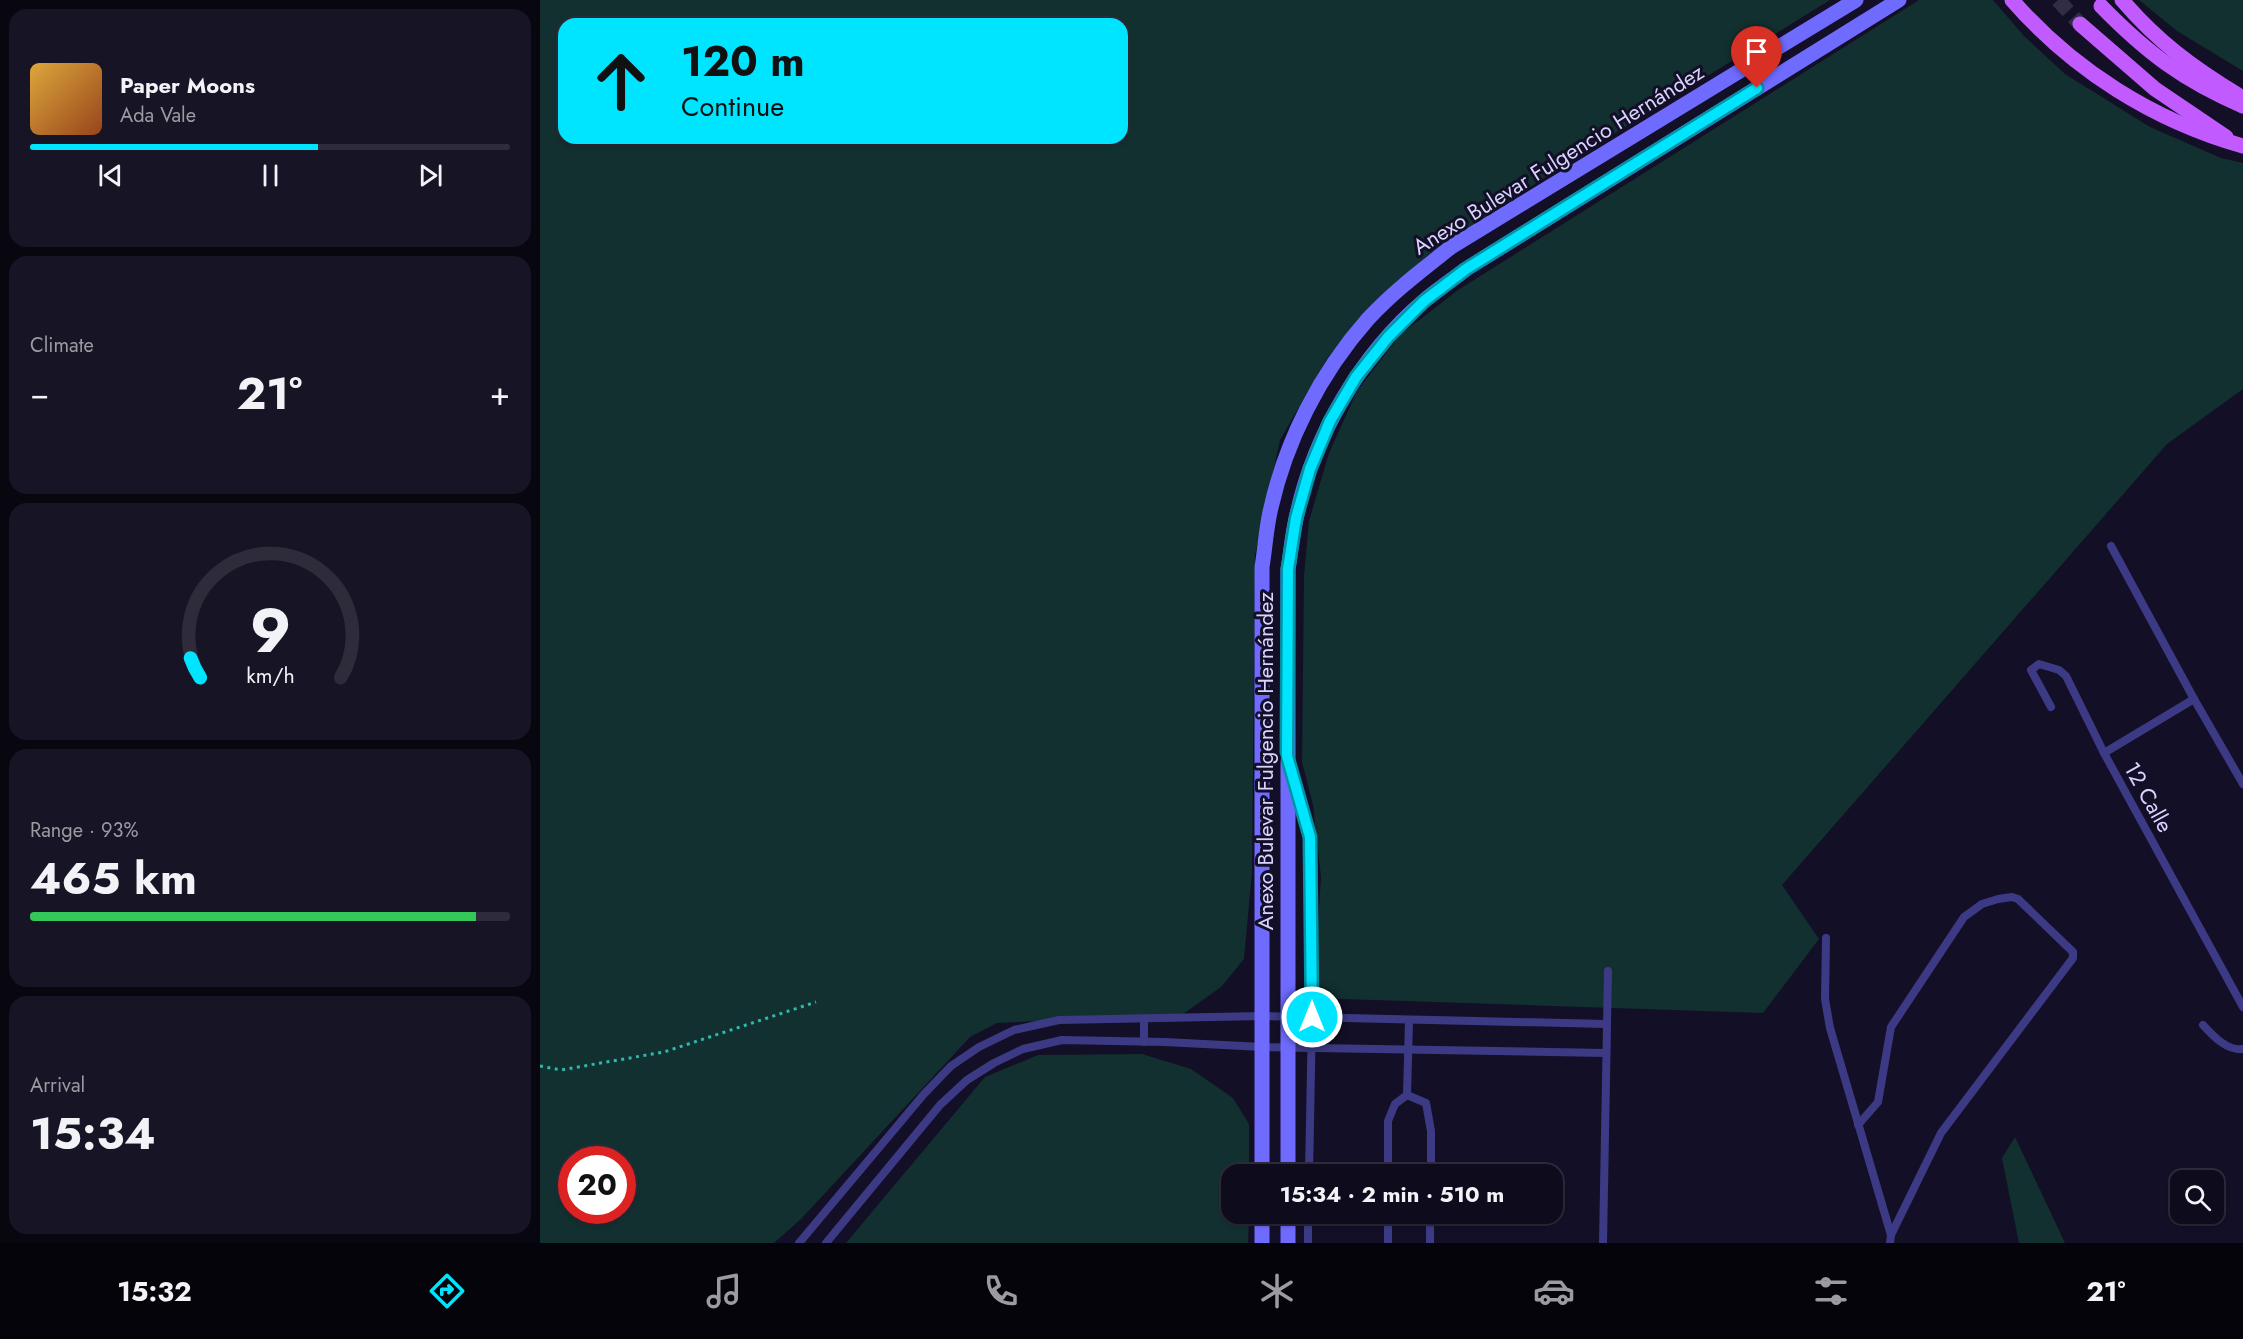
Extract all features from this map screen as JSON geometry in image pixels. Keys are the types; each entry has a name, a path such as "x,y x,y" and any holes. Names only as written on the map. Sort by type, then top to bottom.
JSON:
{"main road":[{"name":"Anexo Bulevar Fulgencio Hernández","path":"1262,1164 1262,567 1270,512 1282,470 1307,410 1335,362 1368,319 1407,281 1451,248 1856,0"},
{"name":"Anexo Bulevar Fulgencio Hernández","path":"1288,1164 1288,569 1296,518 1310,469 1330,421 1356,377 1388,337 1424,301 1466,269 1899,0"},
{"path":"2012,0 2051,41 2123,94 2173,122 2241,146"},
{"path":"2122,0 2143,24 2180,58 2243,98"},
{"path":"2101,6 2132,38 2171,69 2196,85 2243,106"},
{"path":"2080,24 2156,89 2241,146"},
{"path":"1262,1224 1262,1243"},
{"path":"1288,1224 1288,1243"}],"lane":[{"path":"2111,546 2243,784"},
{"name":"12 Calle","path":"2051,707 2031,670 2039,664 2059,670 2066,676 2104,753 2243,1007"},
{"path":"2104,753 2194,699"},
{"path":"1287,756 1310,837 1312,1017 1309,1164"},
{"path":"1858,1125 1878,1102 1891,1027 1964,917 1990,901 2005,898 2018,899 2073,952 2073,958 1941,1133 1890,1239"},
{"path":"1826,938 1825,999 1830,1028 1890,1239"},
{"path":"1603,1243 1608,971"},
{"path":"799,1243 924,1094 951,1066 979,1047 1014,1030 1059,1020 1262,1016 1606,1024"},
{"path":"1144,1019 1144,1042"},
{"path":"1407,1095 1408,1021"},
{"path":"2203,1025 2213,1036 2228,1046 2236,1050 2243,1049"},
{"path":"826,1243 940,1105 967,1080 1023,1048 1062,1040 1262,1047 1605,1053"},
{"path":"1388,1164 1388,1121 1395,1104 1407,1095"},
{"path":"1407,1095 1426,1103 1431,1131 1431,1164"},
{"path":"1308,1224 1308,1243"},
{"path":"1388,1224 1388,1243"},
{"path":"1430,1224 1430,1243"}],"path":[{"path":"540,1066 561,1070 664,1052 816,1002"}],"green space":[{"path":"540,0 1830,0 1559,168 1431,252 1381,298 1328,357 1280,440 1255,555 1252,872 1244,959 1221,987 1183,1014 997,1023 970,1037 801,1219 774,1243 540,1243"},
{"path":"1919,0 1993,0 2024,36 2065,74 2150,127 2221,158 2243,163 2243,389 2167,444 1782,885 1819,939 1763,1013 1313,998 1321,877 1313,805 1302,762 1304,576 1309,521 1329,453 1357,391 1400,335 1458,290"},
{"path":"2139,0 2243,0 2243,71 2177,31"},
{"path":"1142,1054 1191,1069 1233,1098 1249,1124 1249,1164 1221,1164 1221,1224 1249,1224 1248,1243 846,1243 985,1077 1038,1055"},
{"path":"2015,1137 2065,1243 2019,1243 2002,1158"}],"tunnel":[{"path":"2058,0 2080,24"}],"route":[{"path":"1312,1017 1310,837 1287,756 1288,569 1300,501 1310,469 1330,421 1356,377 1388,337 1424,301 1466,269 1757,88"}]}
